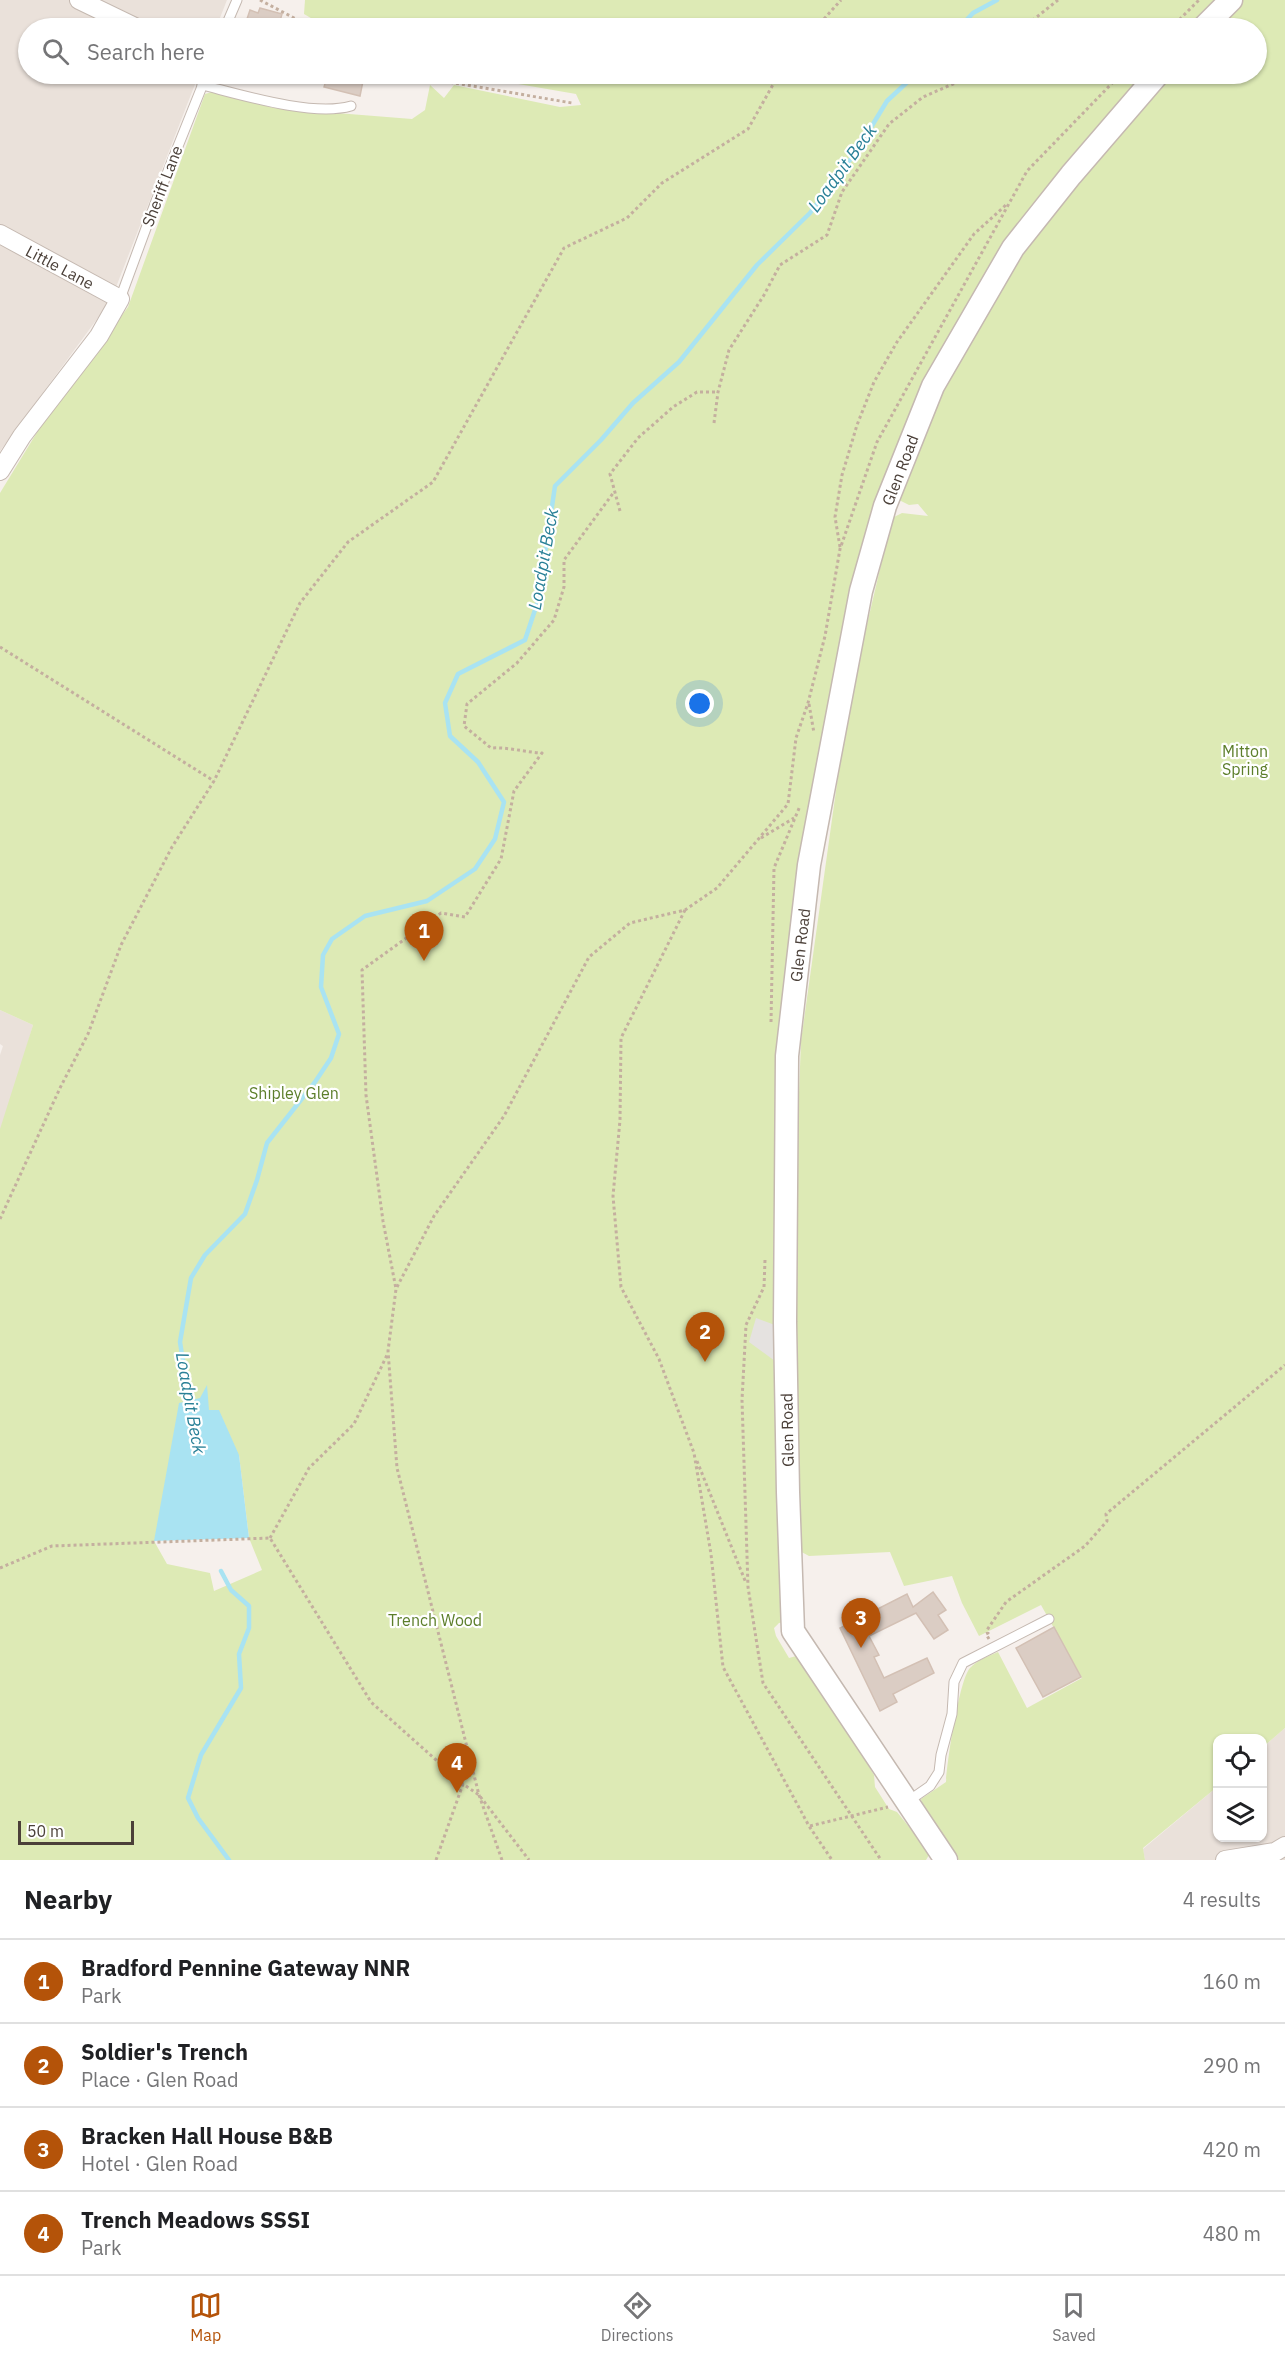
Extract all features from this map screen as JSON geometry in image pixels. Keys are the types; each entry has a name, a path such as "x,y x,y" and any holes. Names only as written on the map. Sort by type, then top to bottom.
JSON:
{"street":[{"path":"80,0 117,18"},
{"path":"1213,18 1231,0"},
{"name":"Glen Road","path":"946,1860 793,1631 785,1322 788,1056 809,865 861,591 885,506 933,386 1013,248 1071,175 1149,84"},
{"name":"Little Lane","path":"0,234 120,299"},
{"path":"0,471 21,436 99,336 120,299"},
{"path":"1225,1860 1275,1852 1285,1846"}],"lane":[{"path":"229,18 237,0"},
{"path":"202,85 296,106 338,110 351,106"},
{"name":"Sheriff Lane","path":"120,299 202,85"},
{"path":"907,1802 930,1786 939,1772 952,1713 954,1682 963,1663 1050,1619"}],"path":[{"path":"260,0 294,18"},
{"path":"825,18 841,0"},
{"path":"1036,18 1058,0"},
{"path":"1181,18 1199,0"},
{"path":"460,84 572,103"},
{"path":"0,1219 60,1088 88,1034 121,945 172,846 214,781 300,603 348,542 433,482 564,248 627,218 662,183 748,129 773,84"},
{"path":"714,423 718,392 729,350 780,265 827,235 842,192 889,124 923,97 953,84"},
{"path":"840,549 835,517 842,475 857,425 874,381 897,342 974,234 1011,201"},
{"path":"620,512 610,474 638,438 673,407 697,392 718,392"},
{"path":"502,1860 479,1795 397,1468 388,1352 396,1289 383,1221 366,1095 362,970 441,913 465,917 501,859 514,791 542,753 522,752 508,747 491,748 464,726 467,704 517,663 554,620 564,586 564,560 614,492"},
{"path":"0,647 214,781"},
{"path":"396,1289 434,1216 504,1116 590,957 630,923 685,910 717,888 788,804 796,738 808,703"},
{"path":"758,839 795,817"},
{"path":"685,910 621,1038 620,1120 614,1196 621,1287 659,1359 748,1587"},
{"path":"270,1538 309,1468 354,1424 388,1352"},
{"path":"988,1632 1006,1602 1085,1546 1107,1521 1106,1514 1285,1365"},
{"path":"694,1453 711,1554 723,1667 809,1826 832,1860"},
{"path":"0,1568 52,1546 270,1538"},
{"path":"270,1538 371,1702 463,1784 479,1795 529,1860"},
{"path":"436,1860 463,1784"},
{"path":"809,1826 907,1802"},
{"path":"852,1816 881,1860"}],"shaded area":[{"path":"0,0 227,0 220,18 18,18 18,84 195,84 111,300 0,451"},
{"path":"0,1010 33,1025 0,1138 0,1055 3,1046 0,1044"},
{"path":"756,1318 775,1325 775,1361 749,1342"},
{"path":"1285,1728 1285,1860 1145,1860 1143,1849 1213,1790 1213,1842 1267,1842 1267,1744"}],"green space":[{"path":"305,0 1221,0 1203,18 311,18 304,14"},
{"name":"Mitton Spring","path":"1243,0 1285,0 1285,1728 1267,1744 1267,1734 1213,1734 1213,1790 1143,1848 1145,1860 959,1860 922,1805 921,1799 946,1782 958,1704 970,1668 980,1660 998,1652 1027,1708 1082,1678 1041,1605 979,1636 962,1603 952,1576 904,1586 890,1552 809,1556 796,1549 791,1301 801,1041 848,705 892,518 902,513 928,516 918,504 909,505 897,499 946,381 1031,238 1102,151 1163,84 1267,84 1267,18 1225,18"},
{"path":"518,84 1143,84 1003,254 892,471 790,976 785,1622 779,1623 774,1628 789,1658 800,1655 820,1684 874,1775 875,1787 889,1809 897,1812 914,1833 924,1839 929,1855 926,1860 0,1860 0,1129 33,1025 0,1010 0,493 39,429 128,307 205,94 212,92 274,108 412,119 425,110 430,85 444,98 454,85 560,107 581,105 576,94","holes":["239,1455 249,1538 262,1570 214,1591 210,1573 167,1564 154,1541"]}],"water":[{"path":"207,1385 209,1410 219,1410 239,1455 249,1538 154,1541 179,1403 200,1398"}],"building":[{"path":"260,8 282,14 281,18 247,18 250,10 258,13"},
{"path":"325,84 362,84 360,96 324,87"},
{"path":"933,1592 946,1610 938,1615 948,1630 934,1639 916,1613 869,1636 879,1655 874,1657 884,1678 927,1658 934,1673 893,1694 897,1702 880,1711 840,1628 907,1594 913,1607"},
{"path":"1054,1627 1081,1677 1043,1697 1016,1648"}],"waterway":[{"name":"Loadpit Beck","path":"968,18 997,0"},
{"name":"Loadpit Beck","path":"190,1406 180,1342 191,1278 205,1255 245,1214 267,1143 331,1058 339,1034 321,987 323,955 332,939 365,916 427,901 475,869 495,839 504,802 478,762 450,736 445,703 458,674 525,640 538,601 555,486 601,440 633,403 679,362 757,265 810,213 856,152 887,101 905,84"},
{"name":"Loadpit Beck","path":"221,1571 231,1590 249,1606 249,1628 239,1654 241,1688 201,1755 188,1798 198,1818 229,1860"}],"place":[{"name":"Bradford Pennine Gateway NNR","path":"424,961"},
{"name":"Soldier's Trench","path":"705,1362"},
{"name":"Bracken Hall House B&B","path":"861,1648"},
{"name":"Trench Meadows SSSI","path":"457,1793"}],"park label":[{"name":"Shipley Glen","path":"294,1093"},
{"name":"Trench Wood","path":"435,1620"}]}
